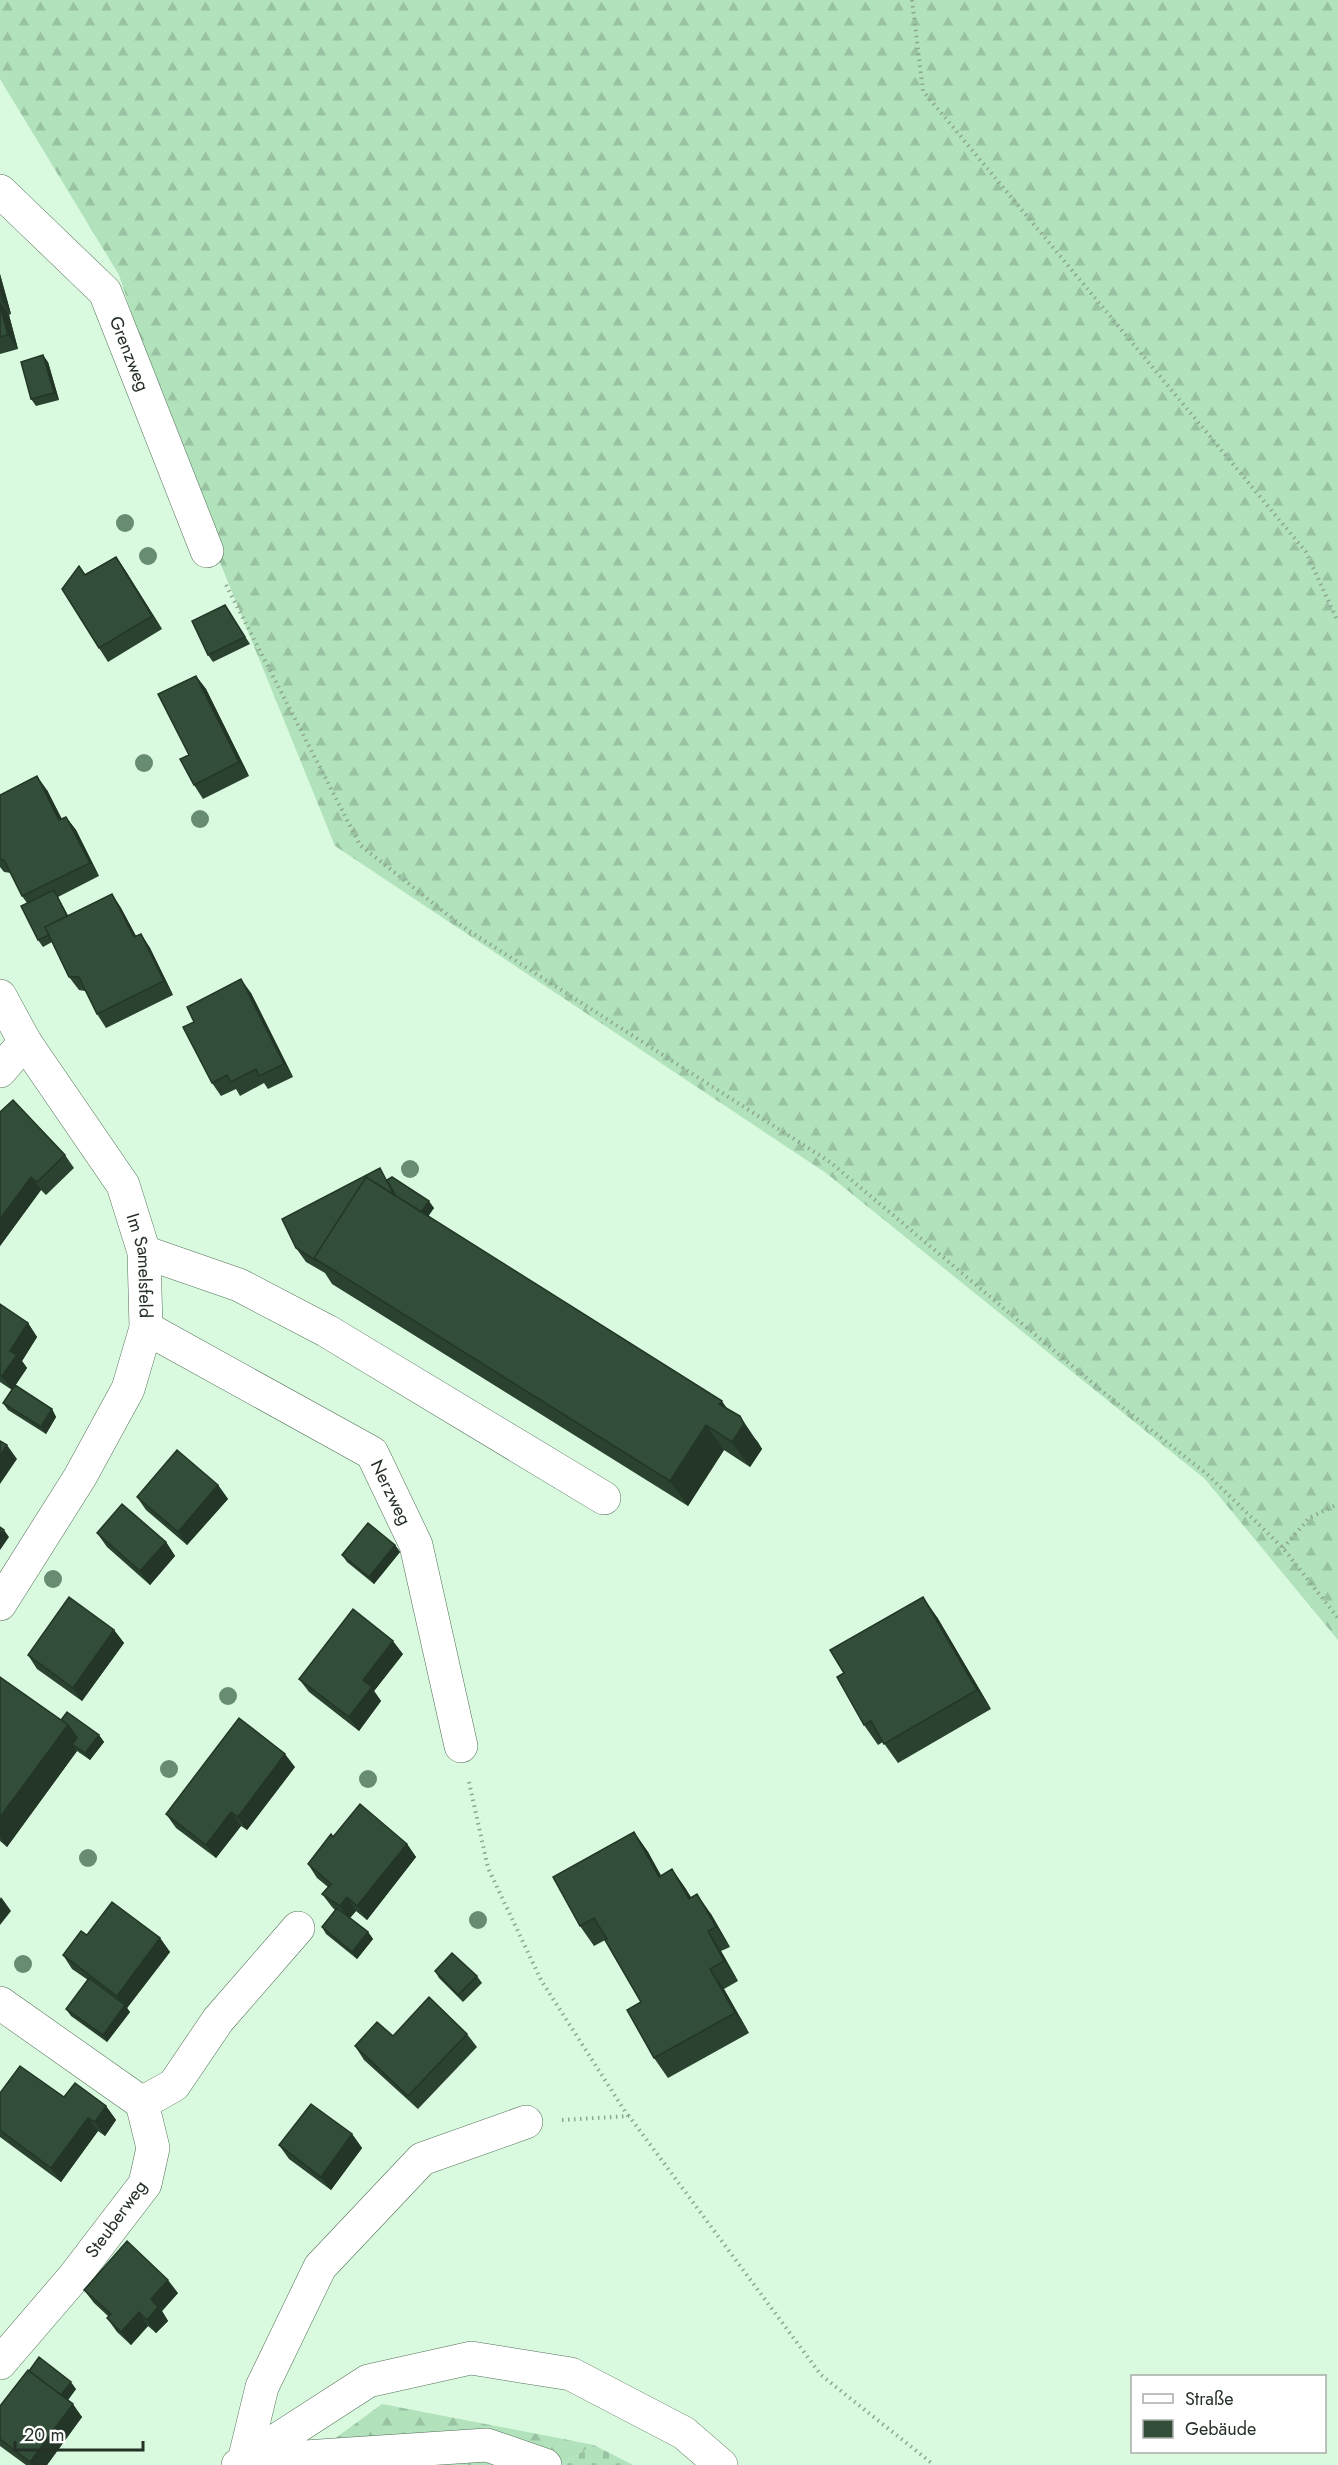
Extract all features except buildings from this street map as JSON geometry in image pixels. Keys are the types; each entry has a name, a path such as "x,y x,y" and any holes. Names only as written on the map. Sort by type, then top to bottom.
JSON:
{"street":[{"name":"Grenzweg","path":"0,191 105,292 207,551"},
{"name":"Im Samelsfeld","path":"0,1604 80,1477 128,1389 146,1328 144,1252 123,1185 1,1003"},
{"path":"0,1071 25,1042"},
{"path":"144,1252 239,1285 327,1331 604,1498"},
{"name":"Nerzweg","path":"146,1328 372,1453 416,1545 461,1746"},
{"path":"0,2003 142,2103 174,2085 218,2020 298,1928"},
{"name":"Steuberweg","path":"0,2364 73,2278 145,2184 153,2148 142,2103"},
{"path":"241,2463 262,2387 320,2267 422,2159 526,2122"},
{"path":"241,2463 368,2381 471,2358 571,2374 684,2433 721,2465"},
{"path":"241,2463 487,2445 545,2465"}],"path":[{"path":"912,0 923,91 1306,552 1338,622"},
{"path":"207,551 360,845 463,927 830,1162 1102,1390 1208,1474 1283,1548 1338,1618"},
{"path":"1283,1548 1309,1518 1338,1504"},
{"path":"461,1746 488,1868 541,1980 629,2116 821,2375 934,2465"},
{"path":"526,2122 629,2116"}],"green space":[{"path":"0,0 1338,0 1338,1640 1205,1479 826,1173 335,846 185,476 119,275 0,79"},
{"path":"382,2404 594,2445 559,2465 299,2465"},
{"path":"594,2445 633,2465 559,2465"}]}
